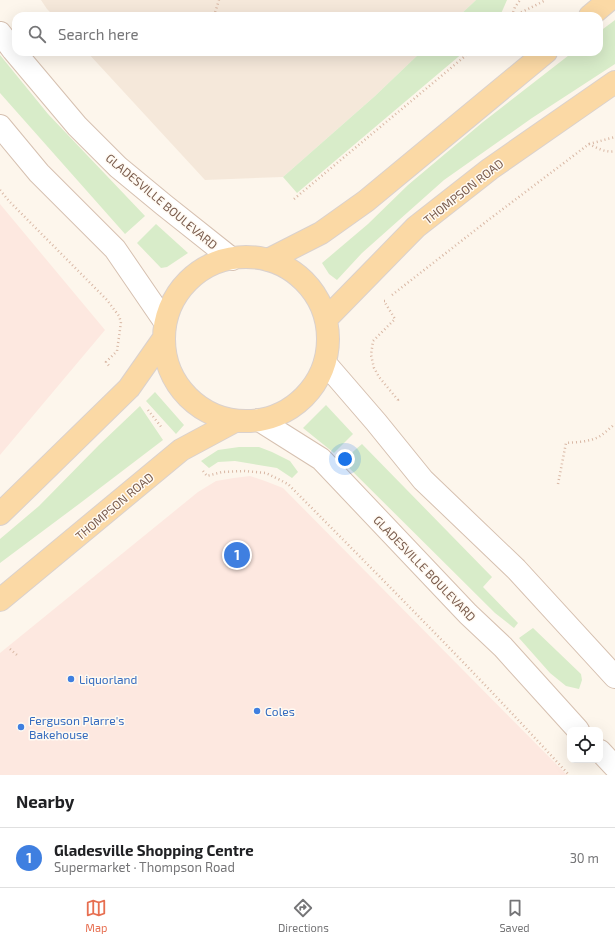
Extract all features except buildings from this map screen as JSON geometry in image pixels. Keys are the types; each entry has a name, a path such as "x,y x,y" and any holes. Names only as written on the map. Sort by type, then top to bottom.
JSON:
{"main road":[{"path":"595,12 609,0"},
{"path":"268,260 321,233 366,201 541,56"},
{"name":"THOMPSON ROAD","path":"326,319 416,227 490,169 615,82"},
{"path":"0,514 129,388 165,330 174,299 189,280 209,266 232,259 250,257 268,260 288,269 305,282 318,299 326,319 329,341 325,363 315,384 300,401 281,413 247,422 235,421 212,414 192,402 177,384 167,362 165,330"},
{"name":"THOMPSON ROAD","path":"0,600 182,450 235,421"}],"street":[{"name":"GLADESVILLE BOULEVARD","path":"0,32 12,49"},
{"name":"GLADESVILLE BOULEVARD","path":"18,56 77,126 118,167 232,259"},
{"path":"0,126 39,173 115,249 165,330"},
{"path":"325,363 376,422 423,480 516,568 615,677"},
{"name":"GLADESVILLE BOULEVARD","path":"259,420 321,459 463,609 503,647 575,727"},
{"path":"603,755 615,767"}],"path":[{"path":"215,12 219,0"},
{"path":"514,12 515,6 520,0"},
{"path":"521,12 546,0"},
{"path":"294,199 465,56"},
{"path":"376,422 398,400 379,377 374,368 371,355 372,340 395,319 384,301 487,220 589,144 615,137"},
{"path":"589,144 601,150 611,152 615,151"},
{"path":"0,190 107,300 119,316 121,322 117,351 106,362"},
{"path":"145,407 165,432"},
{"path":"558,484 566,442 597,438 615,424"},
{"path":"207,476 222,472 244,471 266,473 288,484 453,651 569,775"},
{"path":"10,649 17,655"}],"shaded area":[{"path":"41,0 476,0 463,12 50,12"},
{"path":"91,56 417,56 375,96 283,177 205,180"},
{"path":"0,204 105,330 0,455"},
{"path":"250,476 283,488 567,775 0,775 0,653 198,492 216,481"}],"green space":[{"path":"476,0 507,0 502,12 463,12"},
{"path":"615,20 615,64 532,118 444,180 362,253 337,280 329,274 322,263 368,224 408,185 483,122 568,56 603,56 603,29"},
{"path":"0,55 48,114 145,216 125,234 0,93"},
{"path":"417,56 459,56 297,193 283,177 375,96"},
{"path":"156,224 188,253 167,267 161,268 137,243"},
{"path":"155,392 184,425 176,434 146,401"},
{"path":"326,405 353,434 334,453 303,428"},
{"path":"140,406 163,440 0,563 0,539 39,506"},
{"path":"362,444 492,577 483,587 518,623 514,628 495,613 342,461"},
{"path":"239,447 259,447 272,452 290,461 298,472 292,478 277,468 235,461 218,462 209,468 201,461 218,450"},
{"path":"533,628 581,674 582,680 579,689 566,686 550,673 519,638"}],"place":[{"name":"Gladesville Shopping Centre","path":"237,555"},
{"name":"Liquorland","path":"71,679"},
{"name":"Coles","path":"257,711"},
{"name":"Ferguson Plarre's Bakehouse","path":"21,727"}]}
